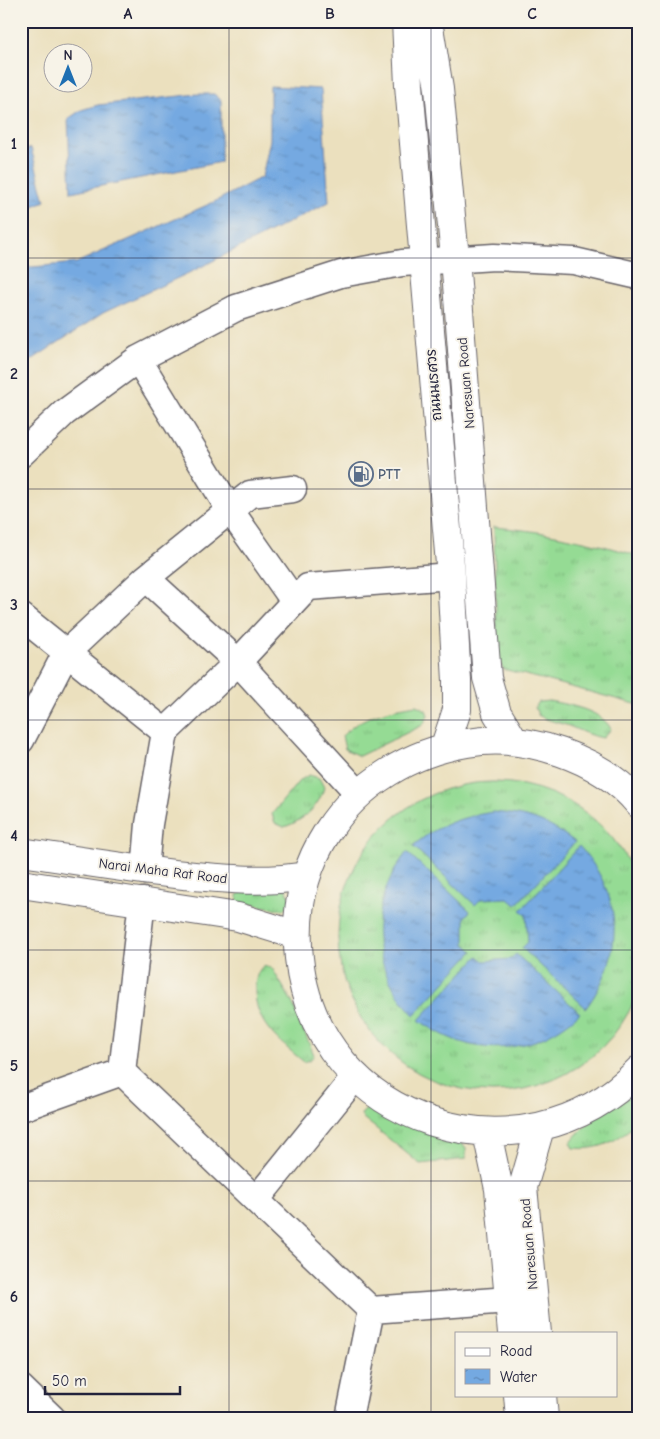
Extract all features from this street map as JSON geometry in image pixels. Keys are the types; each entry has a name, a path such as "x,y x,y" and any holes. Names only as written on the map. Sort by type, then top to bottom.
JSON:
{"main road":[{"name":"ถนนนเรศวร","path":"406,21 409,84 451,576 458,680 457,710 445,746"},
{"name":"Naresuan Road","path":"428,21 439,89 456,258 487,678 497,713 514,741"},
{"path":"638,1072 609,1097 576,1115 540,1128 514,1132 487,1133 445,1127 405,1112 370,1090 338,1058 315,1021 301,979 296,935 299,905 306,876 323,839 336,818 359,794 399,764 445,746 479,741 514,741 559,751 601,771 639,804"},
{"name":"Narai Maha Rat Road","path":"21,852 145,871 243,881 278,881 306,876"},
{"path":"21,884 238,916 296,935"},
{"name":"Naresuan Road","path":"536,1332 523,1187 540,1128"},
{"name":"Naresuan Road","path":"487,1133 499,1189 512,1332"},
{"path":"518,1396 520,1418"},
{"path":"542,1396 544,1418"}],"street":[{"path":"21,454 64,413 138,359 236,308 341,274 423,261 494,257 574,262 639,276"},
{"path":"138,359 230,510 294,601"},
{"path":"21,740 66,653 146,578 250,494 293,489"},
{"path":"145,871 149,824 165,732 238,662 308,587 451,576"},
{"path":"146,578 238,662 359,794"},
{"path":"21,616 165,732"},
{"path":"122,1072 142,901"},
{"path":"21,1108 122,1072"},
{"path":"122,1072 371,1310 509,1300"},
{"path":"256,1200 356,1076"},
{"path":"349,1418 371,1310"},
{"path":"21,1388 51,1417"}],"green space":[{"path":"494,527 567,537 639,556 639,705 503,669 497,656"},
{"path":"549,701 593,713 600,717 611,729 603,738 538,715 535,707 539,702"},
{"path":"416,705 426,710 428,715 423,725 359,756 345,749 342,736 358,723 385,711"},
{"path":"309,775 319,778 324,787 315,806 304,817 284,827 275,823 272,814 299,781"},
{"path":"493,782 523,785 552,794 579,808 613,839 629,864 641,892 645,907 648,937 645,967 636,996 622,1023 591,1057 566,1073 538,1085 523,1089 493,1092 463,1089 434,1080 407,1066 373,1035 357,1010 345,982 341,967 338,937 341,907 350,878 364,851 395,817 420,801 448,789 463,785"},
{"path":"286,888 291,902 284,910 238,902 237,895 245,890"},
{"path":"263,966 272,968 292,1002 314,1055 310,1060 304,1062 269,1030 263,1021 256,1000 255,987 257,975"},
{"path":"639,1091 639,1121 631,1128 617,1139 601,1146 573,1148 570,1143 592,1120"},
{"path":"370,1106 379,1108 434,1135 460,1141 466,1149 466,1159 420,1164 362,1117 361,1114"}],"water":[{"path":"270,86 321,89 329,202 195,270 103,313 21,367 21,268 76,263 214,202 262,177 270,140"},
{"path":"198,94 214,94 221,100 221,162 71,192 68,119 81,110 98,105"},
{"path":"31,148 45,201 21,211 21,152"},
{"path":"493,812 536,820 575,842 516,905 508,898 481,899 475,905 413,846 440,827 470,816"},
{"path":"579,846 594,865 605,885 611,905 614,926 613,947 608,967 599,988 586,1008 522,948 528,942 526,915 521,910"},
{"path":"407,852 470,911 465,917 465,944 473,951 414,1015 399,996 388,976 381,956 378,935 379,914 384,893 394,872"},
{"path":"516,954 580,1013 561,1028 542,1038 522,1045 501,1048 480,1047 459,1042 439,1033 419,1020 478,956 484,961 511,959"}],"place":[{"name":"PTT","path":"361,474"}]}
